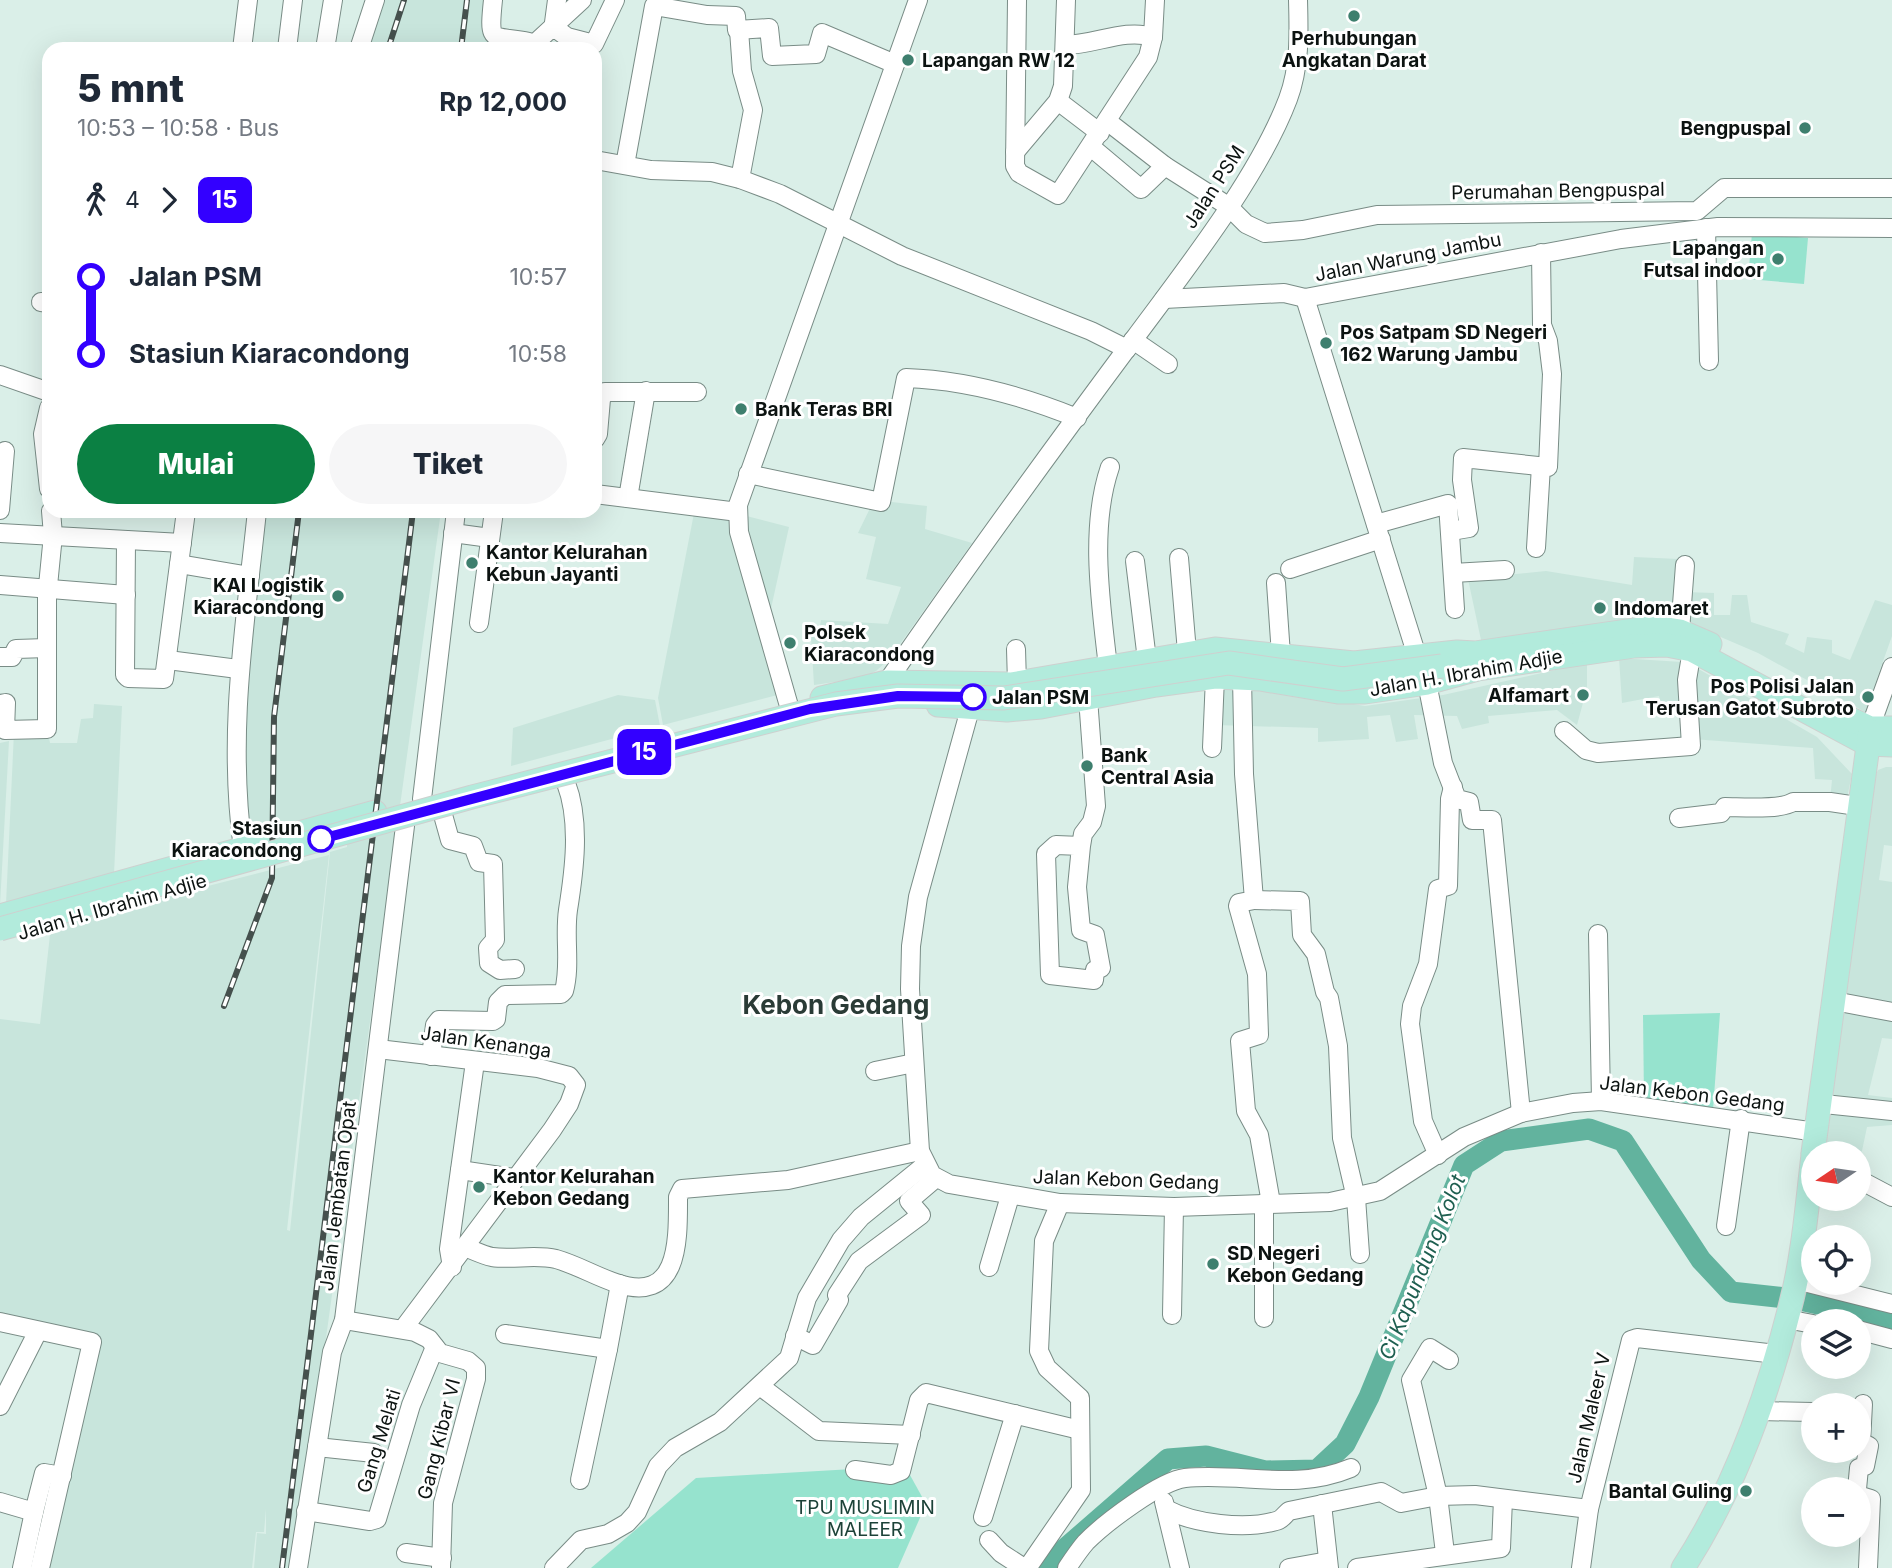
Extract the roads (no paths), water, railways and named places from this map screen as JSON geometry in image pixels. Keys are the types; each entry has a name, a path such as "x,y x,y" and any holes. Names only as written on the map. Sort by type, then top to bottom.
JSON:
{"main road":[{"name":"Jalan H. Ibrahim Adjie","path":"0,916 93,901 294,846 422,799 800,709 891,691 1017,683 1223,648 1354,663 1457,652 1475,662 1625,630 1655,627 1686,641 1698,637 1876,733 1892,745"},
{"path":"0,929 472,797 836,704 898,696 1004,698 1228,663 1343,679 1435,675 1475,662"},
{"name":"Jalan H. Ibrahim Adjie","path":"891,691 970,709 1041,707 1214,677 1242,678 1338,692 1435,675"},
{"name":"Jalan H. Ibrahim Adjie","path":"0,939 93,901 243,849 294,846 405,826 566,783 800,709"},
{"path":"1840,956 1857,806 1876,733"},
{"path":"1816,1141 1864,788 1879,760 1892,751"},
{"path":"1683,1568 1733,1474 1759,1411 1796,1283 1807,1211"}],"street":[{"path":"243,42 248,0"},
{"path":"288,42 293,0"},
{"path":"326,42 333,0"},
{"path":"361,42 375,0"},
{"path":"493,0 491,28 494,36 498,39 529,42"},
{"path":"554,26 557,0"},
{"path":"537,42 583,0"},
{"path":"595,42 615,0"},
{"path":"800,709 741,540 738,512 741,490 918,0"},
{"path":"1017,0 1016,170 1058,195 1148,57 1153,37 1155,0"},
{"path":"1015,152 1058,101 1065,45 1066,0"},
{"name":"Jalan PSM","path":"891,691 975,555 1164,299 1269,141 1288,98 1299,46 1298,0"},
{"path":"625,166 654,6 666,4 736,16 743,71 753,110 740,179"},
{"path":"554,26 567,37 586,42"},
{"path":"739,30 769,28 772,56 816,54 822,33 895,64"},
{"path":"1065,45 1089,45 1118,35 1153,37"},
{"path":"1058,101 1099,134 1141,188 1165,166"},
{"name":"Perumahan Bengpuspal","path":"1099,134 1165,166 1228,206 1256,230 1285,233 1377,215 1697,211 1724,188 1892,188"},
{"path":"602,161 668,172 712,172 740,179 780,194 902,256 1130,344 1168,364"},
{"path":"1706,228 1709,361"},
{"name":"Jalan Warung Jambu","path":"1416,656 1305,298 1541,253 1706,228 1892,228"},
{"path":"1451,531 1469,528 1462,480 1463,458 1548,467 1552,374 1548,341 1542,325 1541,253"},
{"path":"1164,299 1284,293 1305,298"},
{"path":"0,375 42,390"},
{"path":"748,474 881,502 906,378 942,379 975,386 1077,418"},
{"path":"628,498 646,391"},
{"path":"602,403 604,393 697,392"},
{"path":"0,510 5,451"},
{"path":"1536,548 1541,466"},
{"path":"1108,667 1098,572 1103,502 1110,467"},
{"path":"602,495 738,512"},
{"path":"1290,569 1448,504 1455,609"},
{"path":"0,704 6,704 5,730 47,729 52,518"},
{"path":"126,540 126,676 164,679 185,518"},
{"path":"243,849 235,762 238,669 256,518"},
{"path":"422,799 455,518"},
{"path":"479,623 493,518"},
{"path":"0,533 182,543"},
{"path":"453,533 489,538"},
{"path":"1179,558 1187,652"},
{"path":"1135,561 1147,660"},
{"path":"179,564 250,576"},
{"path":"1564,732 1587,750 1598,753 1691,746 1685,565"},
{"path":"1454,573 1505,570"},
{"path":"1276,583 1281,656"},
{"path":"0,585 126,595"},
{"path":"0,657 12,657 16,649 47,648"},
{"path":"1016,649 1017,683"},
{"path":"168,660 238,669"},
{"path":"1876,733 1892,667"},
{"path":"1435,675 1452,783 1458,800 1469,802 1472,820 1491,819 1521,1113"},
{"path":"1212,748 1214,677"},
{"path":"1242,678 1244,774 1254,900"},
{"path":"1081,846 1056,845 1046,854 1050,975 1094,980 1095,970 1101,968 1096,935 1081,930 1077,906 1083,832 1092,822 1096,806 1088,698"},
{"path":"795,1336 813,1345 859,1261 921,1214 909,1201 927,1165 914,1063 911,946 918,897 970,709"},
{"path":"431,1056 435,1025 439,1020 493,1021 496,1019 498,1002 505,995 561,994 564,991 573,867 573,808 566,783"},
{"path":"1442,1155 1423,1121 1410,1015 1428,964 1438,889 1448,886 1452,783"},
{"path":"1679,818 1721,813 1725,807 1766,807 1789,805 1793,802 1830,802 1857,806"},
{"path":"443,815 450,840 473,846 479,862 493,864 495,942 488,948 489,963 500,970 515,969"},
{"name":"Jalan Jembatan Opat","path":"298,1568 332,1352 344,1320 405,826"},
{"path":"1264,1318 1268,1203 1259,1135 1246,1111 1240,1041 1259,1035 1257,976 1239,903 1254,900 1299,900 1303,935 1311,947 1329,998 1336,1031 1342,1138 1356,1198 1360,1254"},
{"path":"1598,934 1601,1101"},
{"path":"1834,1001 1892,1012"},
{"name":"Jalan Kenanga","path":"378,1049 538,1068 566,1075 576,1083 552,1130 515,1178"},
{"path":"452,1267 449,1250 475,1062"},
{"path":"875,1071 914,1063"},
{"name":"Jalan Kebon Gedang","path":"927,1165 949,1184 1010,1196 1060,1203 1174,1207 1330,1202 1356,1198 1393,1185 1442,1155 1464,1137 1521,1113 1573,1103 1601,1101 1741,1119 1801,1143"},
{"path":"1823,1101 1892,1111"},
{"path":"1726,1226 1741,1119"},
{"path":"467,1248 494,1257 546,1257 569,1263 620,1284 650,1286 659,1282 673,1264 678,1198 682,1189 927,1165"},
{"path":"554,1568 581,1540 608,1534 627,1523 637,1512 658,1466 677,1447 713,1427 789,1358 807,1298 841,1240 861,1217 927,1165"},
{"path":"403,1329 467,1248 515,1178 460,1170"},
{"path":"1871,1186 1892,1197"},
{"path":"989,1267 1010,1196"},
{"path":"989,1540 1001,1553 1034,1563 1082,1490 1079,1396 1047,1368 1039,1351 1044,1241 1060,1203"},
{"path":"1172,1315 1174,1207"},
{"path":"1796,1283 1892,1304"},
{"path":"580,1480 620,1284"},
{"path":"1788,1314 1801,1319"},
{"path":"344,1320 403,1329 429,1339 435,1347"},
{"path":"0,1322 92,1342 40,1568"},
{"path":"0,1406 38,1331"},
{"path":"1871,1333 1892,1339"},
{"path":"505,1334 608,1349"},
{"name":"Jalan Maleer V","path":"1581,1568 1589,1509 1631,1340 1637,1338 1776,1354"},
{"name":"Gang Kibar VI","path":"435,1347 440,1353 468,1361 477,1368 467,1443 443,1503 442,1563"},
{"name":"Gang Melati","path":"306,1511 370,1521 377,1519 411,1405 435,1347"},
{"path":"1445,1553 1438,1496 1411,1380 1430,1348 1449,1360"},
{"path":"760,1386 819,1431 911,1435"},
{"path":"855,1470 898,1474 907,1456 921,1396 926,1392 1080,1430"},
{"path":"1759,1411 1801,1412"},
{"path":"983,1517 1016,1415"},
{"path":"317,1447 373,1453"},
{"path":"1858,1477 1859,1468 1865,1463"},
{"path":"1067,1568 1090,1538 1161,1488 1183,1478 1279,1482 1323,1477 1351,1468"},
{"path":"22,1568 44,1473 62,1476"},
{"path":"1161,1488 1180,1568"},
{"path":"1166,1509 1180,1516 1253,1524 1278,1521 1289,1511 1381,1492 1401,1503 1438,1496 1475,1495 1589,1509"},
{"path":"1357,1568 1445,1553 1503,1547 1503,1499"},
{"path":"0,1502 34,1512"},
{"path":"1289,1568 1328,1564 1322,1504"},
{"path":"1868,1568 1869,1547"},
{"path":"406,1553 442,1563"}],"waterway":[{"name":"Ci Kapundung Kolot","path":"1048,1568 1060,1553 1168,1459 1206,1456 1265,1471 1317,1470 1345,1444 1369,1397 1464,1165 1501,1141 1589,1129 1623,1141 1701,1260 1731,1292 1795,1299 1892,1320"}],"railway":[{"path":"390,42 404,0"},
{"path":"462,42 467,0"},
{"path":"224,1006 272,878 274,717 298,518"},
{"path":"282,1568 412,518"}],"place":[{"name":"Perhubungan Angkatan Darat","path":"1354,16"},
{"name":"Lapangan RW 12","path":"908,60"},
{"name":"Bengpuspal","path":"1805,128"},
{"name":"Lapangan Futsal indoor","path":"1778,259"},
{"name":"Pos Satpam SD Negeri 162 Warung Jambu","path":"1326,343"},
{"name":"Bank Teras BRI","path":"741,409"},
{"name":"Kantor Kelurahan Kebun Jayanti","path":"472,563"},
{"name":"KAI Logistik Kiaracondong","path":"338,596"},
{"name":"Indomaret","path":"1600,608"},
{"name":"Polsek Kiaracondong","path":"790,643"},
{"name":"Alfamart","path":"1583,695"},
{"name":"Jalan PSM","path":"973,697"},
{"name":"Pos Polisi Jalan Terusan Gatot Subroto","path":"1868,697"},
{"name":"Bank Central Asia","path":"1087,766"},
{"name":"Stasiun Kiaracondong","path":"321,839"},
{"name":"Kantor Kelurahan Kebon Gedang","path":"479,1187"},
{"name":"SD Negeri Kebon Gedang","path":"1213,1264"},
{"name":"Bantal Guling","path":"1746,1491"}],"district":[{"name":"Kebon Gedang","path":"836,1004"}],"park label":[{"name":"TPU MUSLIMIN MALEER","path":"865,1518"}]}
